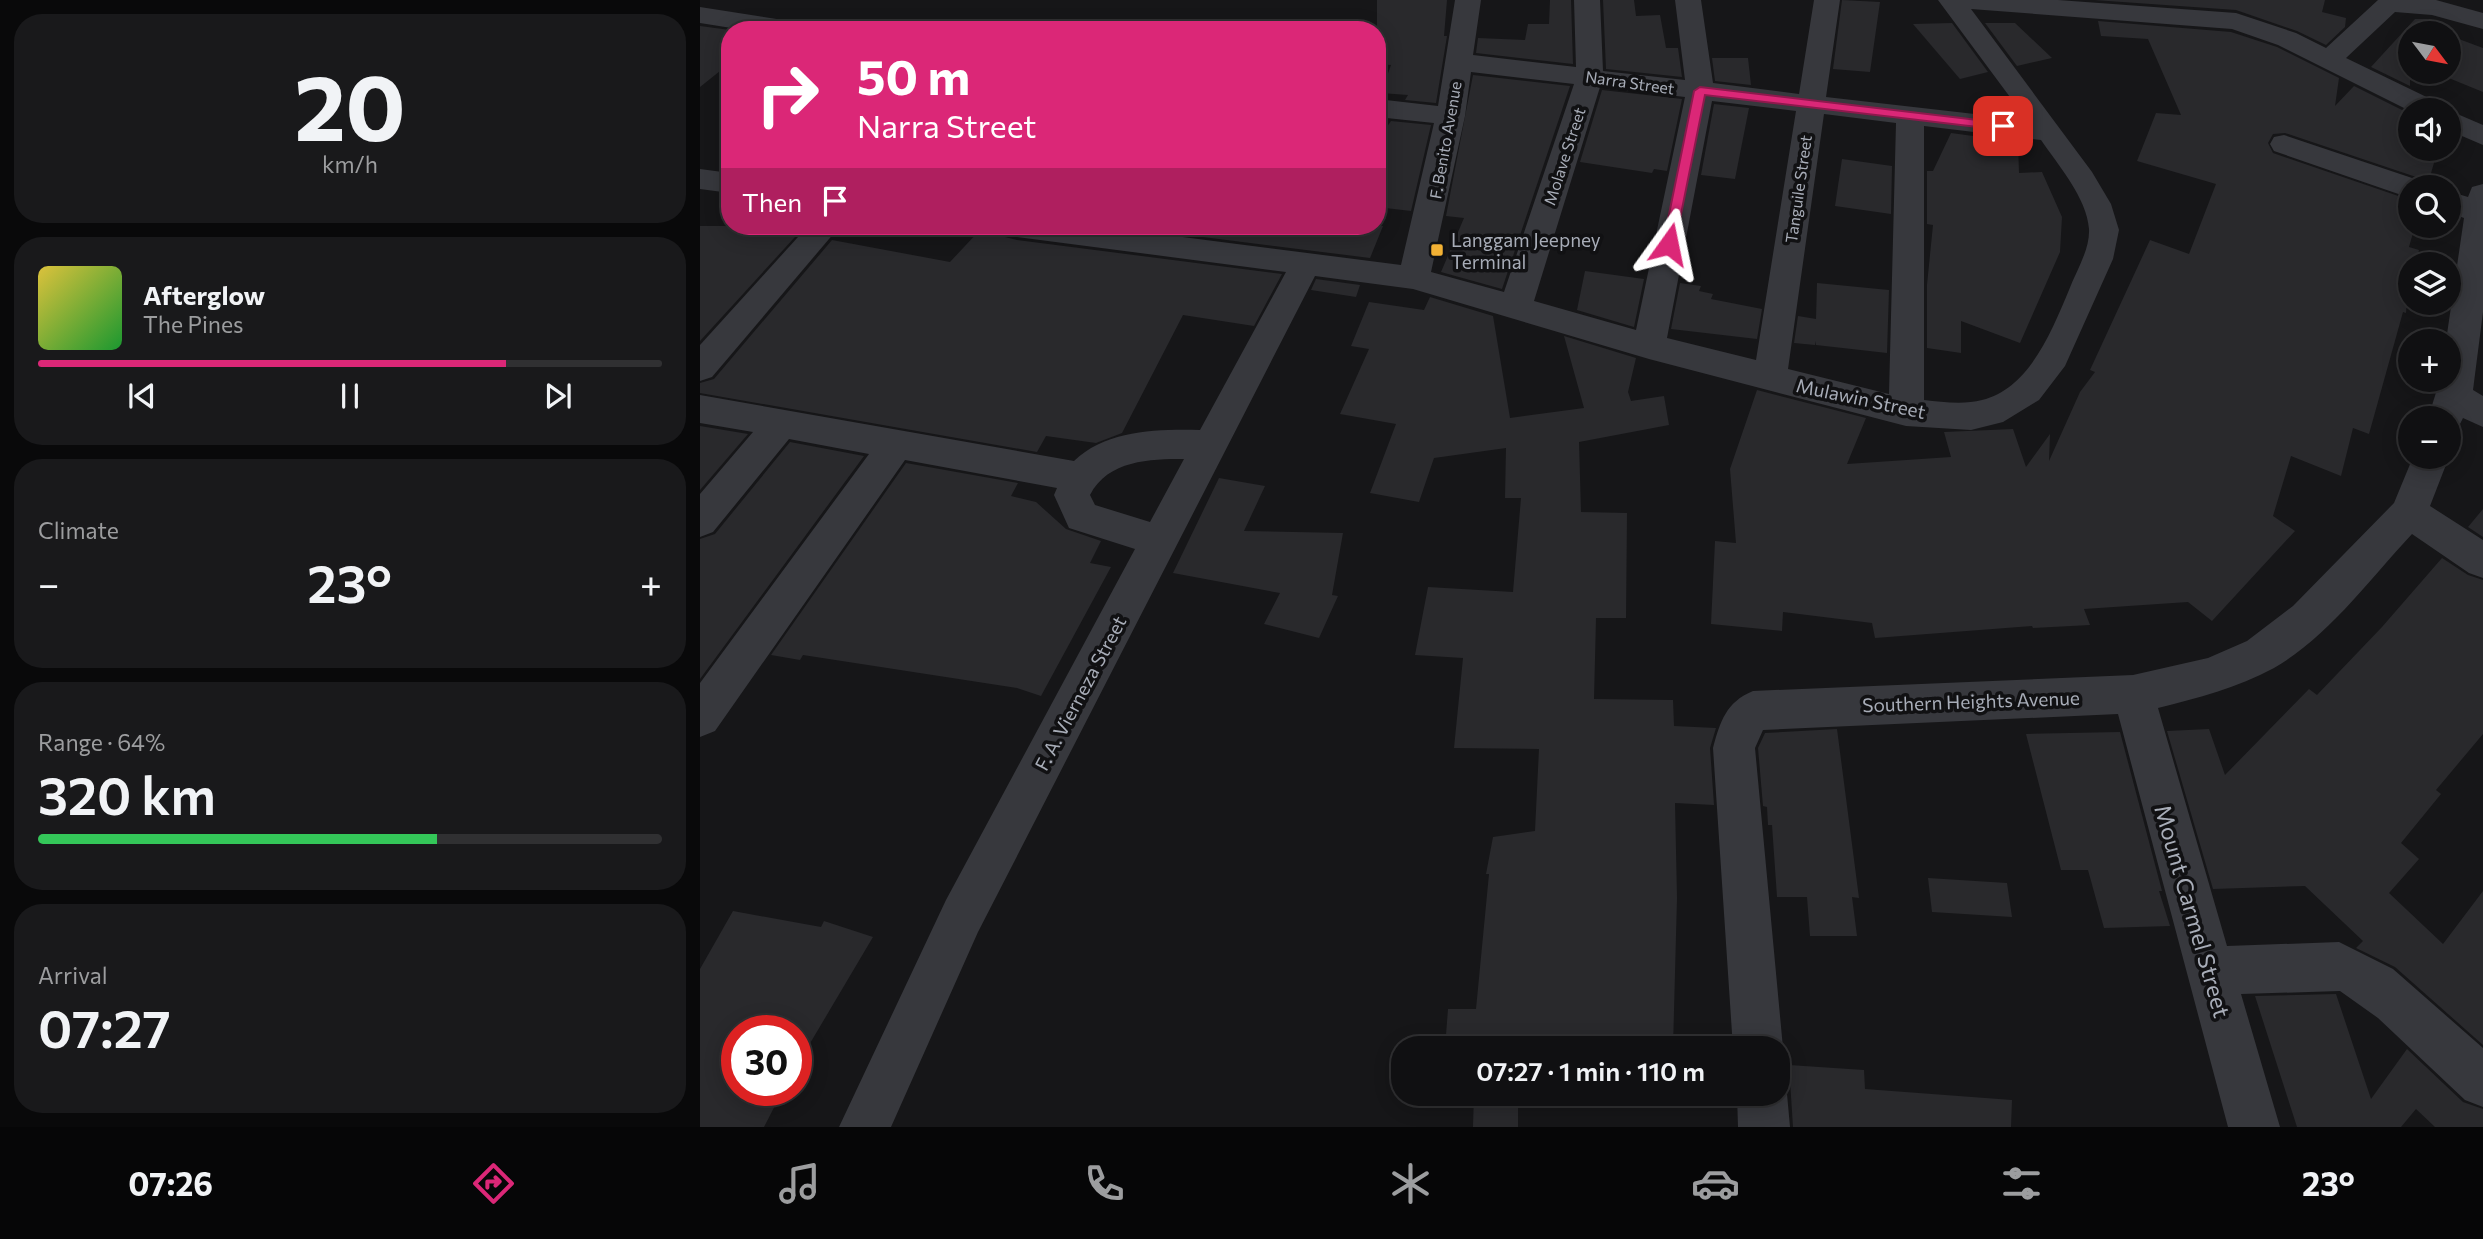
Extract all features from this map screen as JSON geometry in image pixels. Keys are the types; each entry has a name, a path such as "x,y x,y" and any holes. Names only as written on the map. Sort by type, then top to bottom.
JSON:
{"street":[{"name":"F. Benito Avenue","path":"1413,278 1433,208 1451,117 1468,0"},
{"name":"Molave Street","path":"1515,308 1590,76 1587,0"},
{"path":"1649,346 1700,91 1688,0"},
{"name":"Tanguile Street","path":"1770,378 1827,0"},
{"path":"1952,0 2198,8 2260,27 2407,98"},
{"name":"Mulawin Street","path":"1128,235 1306,264 1413,278 1649,346 1906,412 1948,415 1990,412 2011,401 2034,383 2067,333 2101,249 2105,226 2092,195 2050,132 1952,0"},
{"path":"2329,59 2389,4 2433,6 2483,21"},
{"path":"700,15 738,21"},
{"name":"Narra Street","path":"1460,62 2050,132"},
{"path":"1386,109 1451,117"},
{"path":"1906,412 1910,115"},
{"path":"2461,125 2483,136"},
{"path":"2284,145 2398,184"},
{"path":"700,179 721,182"},
{"path":"2461,203 2482,206 2476,307 2461,409"},
{"path":"700,368 817,235"},
{"name":"F. A. Vierneza Street","path":"865,1127 962,916 1306,264"},
{"path":"700,409 1078,477"},
{"path":"700,521 781,424"},
{"path":"1161,541 1082,517 1072,495 1078,477 1107,455 1150,444 1210,445"},
{"path":"700,717 895,446"},
{"name":"Southern Heights Avenue","path":"1757,1036 1734,748 1740,726 1753,711 2133,694 2212,676 2261,654 2307,619 2409,512 2426,469"},
{"path":"2409,512 2483,561"},
{"name":"Mount Carmel Street","path":"2133,694 2254,1127"},
{"path":"2210,971 2339,966 2358,973 2382,990 2483,1082"},
{"path":"1763,1106 1764,1127"}],"building":[{"path":"1377,0 1447,0 1444,36 1447,36 1436,103 1405,100 1408,95 1386,93 1386,79 1391,65 1386,65 1386,21 1377,21"},
{"path":"1550,0 1571,0 1573,64 1476,53 1478,38 1525,40 1528,24 1549,24"},
{"path":"1603,0 1634,0 1636,16 1660,15 1666,48 1678,48 1682,77 1606,69"},
{"path":"1842,0 1880,2 1870,72 1833,69"},
{"path":"2094,0 2325,0 2322,12 2346,18 2345,27 2326,45 2297,31 2236,10"},
{"path":"2098,21 2231,32 2277,47 2339,78 2335,106 2354,86 2398,108 2398,161 2435,161 2430,175 2410,175 2285,133 2273,134 2268,143 2273,153 2398,196 2398,238 2412,238 2409,247 2419,250 2398,252 2398,315 2402,315 2369,434 2353,428 2341,476 2291,456 2273,516 2295,531 2212,621 2188,602 2084,609 2090,625 2032,626 1875,638 1872,623 1783,612 1782,631 1711,624 1715,541 1736,543 1730,469 1757,390 1866,418 1847,464 1951,457 1944,432 2013,429 2026,467 2050,434 2049,461 2080,392 2095,372 2090,370 2150,240 2189,254 2216,184 2137,161 2156,113 2181,115 2148,39 2101,36"},
{"path":"1952,23 1988,72 1960,79 1913,24"},
{"path":"1985,23 2015,23 2052,58 2017,66"},
{"path":"700,26 721,29 721,70 700,87"},
{"path":"2398,38 2398,80 2371,67"},
{"path":"2461,40 2483,48 2483,92 2461,83"},
{"path":"1712,58 1748,58 1751,85 1715,81"},
{"path":"1473,75 1570,86 1502,289 1441,272 1464,218 1446,216"},
{"path":"1602,90 1682,99 1667,171 1654,169 1652,173 1580,162"},
{"path":"1714,104 1749,108 1735,179 1701,175"},
{"path":"1391,121 1431,125 1411,211 1386,208 1386,128"},
{"path":"1951,133 2018,142 2019,173 2042,172 2062,217 2060,252 2020,343 1961,321 1961,353 1927,348 1927,285 1933,225 1927,224 1927,171 1933,171"},
{"path":"1842,159 1892,166 1891,214 1835,206"},
{"path":"700,226 721,226 721,235 797,235 700,341"},
{"path":"975,235 1000,236 1282,274 1254,326 1183,315 1122,433 1096,443 1046,436 1037,452 700,393 700,383 714,379 832,240 950,262"},
{"path":"1187,235 1379,235 1370,258"},
{"path":"1585,271 1644,279 1634,327 1577,310"},
{"path":"1316,279 1360,285 1356,297 1311,290"},
{"path":"1680,283 1701,286 1699,291 1713,294 1711,299 1762,309 1757,339 1671,329"},
{"path":"1817,283 1889,290 1887,353 1816,345 1816,341 1815,345 1794,343 1798,316 1816,319"},
{"path":"1430,297 1493,316 1510,418 1584,408 1564,336 1636,358 1628,392 1631,401 1664,396 1669,425 1579,442 1581,512 1627,513 1626,618 1596,618 1594,699 1673,700 1674,726 1716,728 1710,748 1714,805 1675,803 1677,898 1673,1036 1446,1036 1448,1009 1476,1009 1489,874 1486,874 1493,837 1535,831 1539,749 1454,748 1463,658 1415,655 1428,587 1513,592 1521,498 1505,498 1506,448 1434,458 1419,502 1370,493 1396,424 1340,414 1369,349 1351,346 1369,302 1424,310"},
{"path":"700,426 748,434 700,490"},
{"path":"790,442 864,456 700,679 700,539 715,534"},
{"path":"906,463 1018,483 1011,496 1036,502 1066,529 1101,541 1090,563 1111,567 1041,696 1017,688 803,655 800,660 771,655"},
{"path":"1219,478 1265,486 1244,531 1343,533 1332,595 1338,596 1319,638 1264,624 1280,593 1173,573"},
{"path":"2483,509 2483,537 2468,527"},
{"path":"2442,558 2468,575 2483,580 2483,734 2436,790 2441,794 2401,843 2419,859 2389,893 2443,944 2483,891 2483,1045 2395,967 2356,948 2363,941 2305,886 2213,889 2167,731 2209,729 2225,775 2309,689 2317,695 2382,627"},
{"path":"1837,729 1859,898 1852,897 1857,936 1810,936 1807,897 1777,897 1772,825 1768,825 1767,807 1763,806 1758,748 1765,733"},
{"path":"2120,732 2170,926 2104,928 2088,870 2061,870 2026,734"},
{"path":"1928,878 2007,883 2012,917 1932,912"},
{"path":"733,911 821,927 824,921 873,937 812,1040 812,1015 721,1015 721,1106 775,1106 764,1127 700,1127 700,969"},
{"path":"2336,994 2371,1099 2407,1049 2463,1102 2483,1109 2483,1127 2435,1127 2416,1109 2401,1127 2297,1127 2255,996"},
{"path":"1790,1065 1864,1070 1865,1089 2012,1100 2011,1127 1793,1127"},
{"path":"1474,1106 1518,1106 1518,1127 1473,1127"}],"place":[{"name":"Langgam Jeepney Terminal","path":"1437,250"}],"route":[{"path":"1669,244 1700,91 2003,126"}]}
